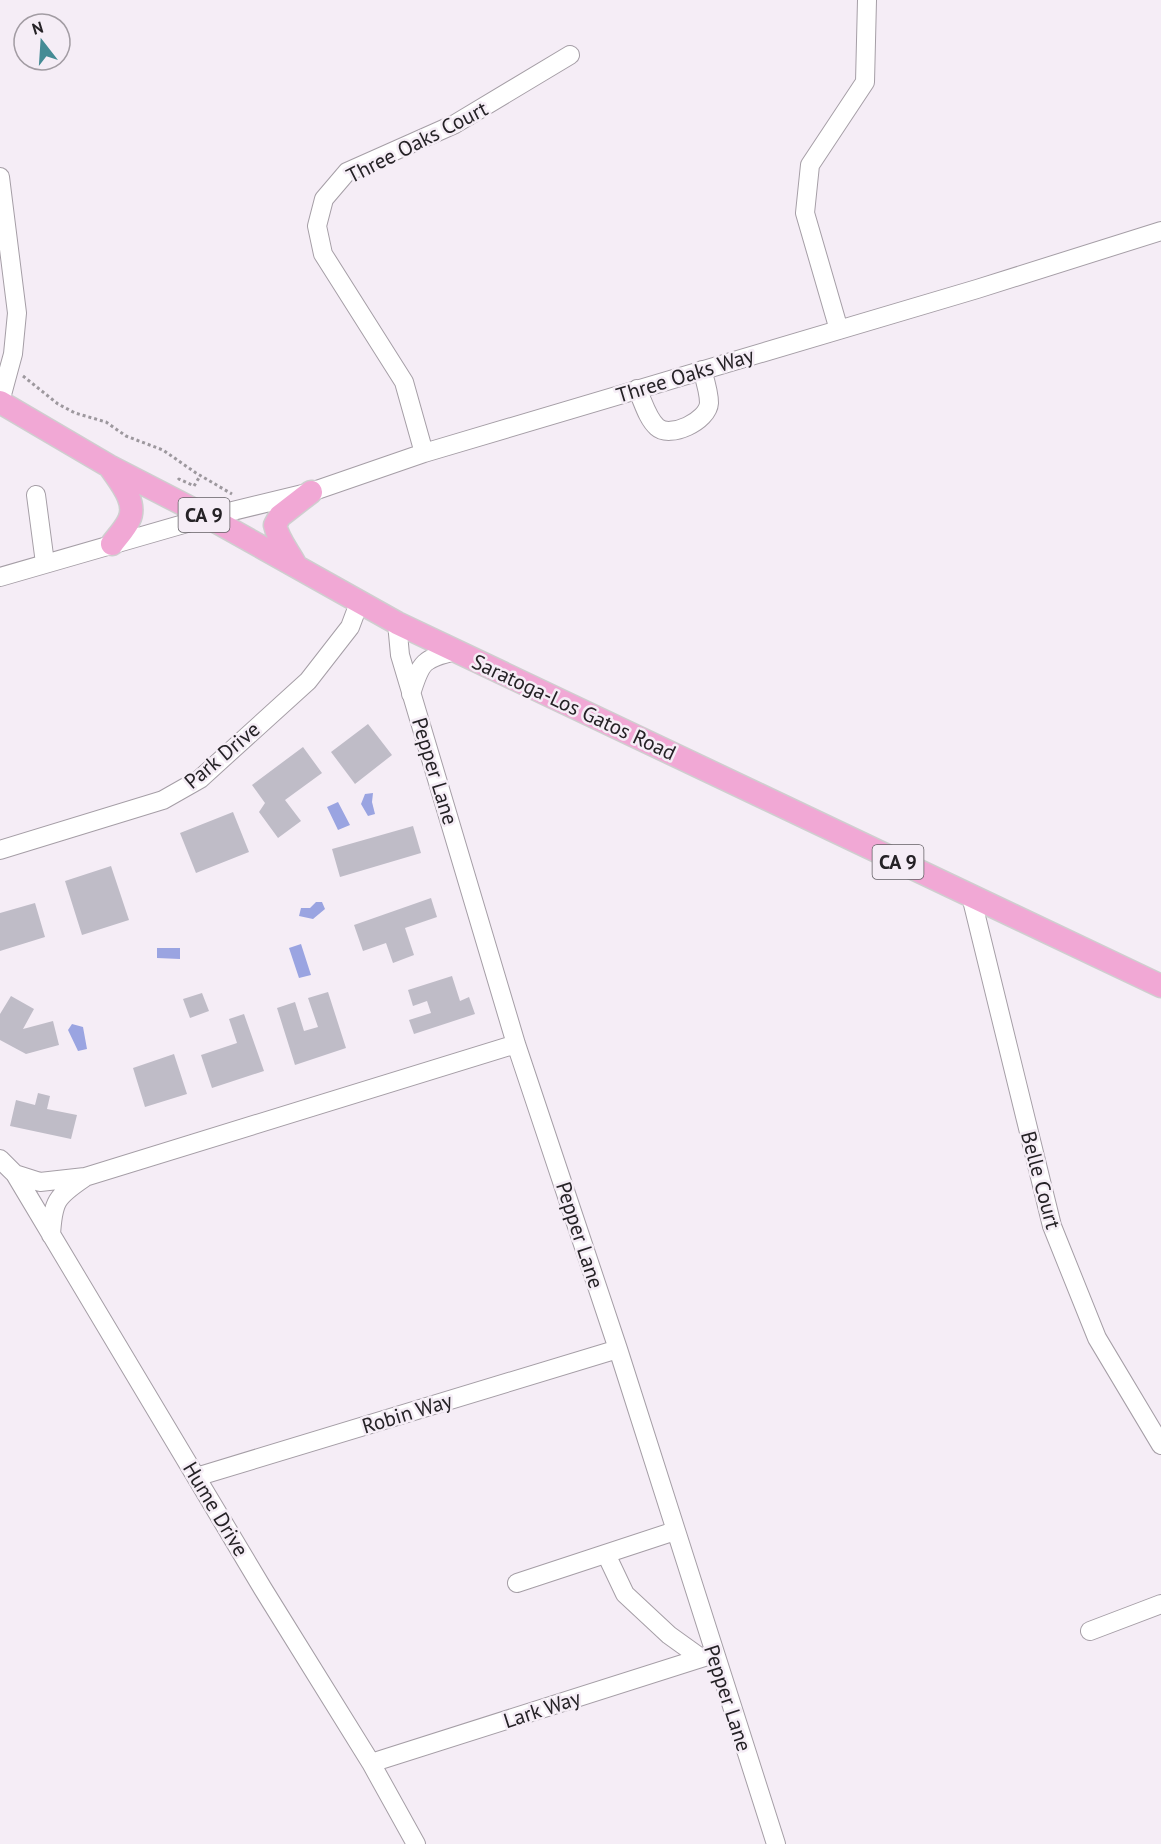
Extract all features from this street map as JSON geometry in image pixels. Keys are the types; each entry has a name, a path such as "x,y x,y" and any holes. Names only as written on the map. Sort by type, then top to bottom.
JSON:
{"main road":[{"name":"Saratoga-Los Gatos Road","path":"0,402 109,466 208,517 397,623 1161,986"},
{"path":"109,466 126,492 130,505 130,518 112,544"},
{"path":"297,568 286,546 277,535 275,525 280,516 311,492"}],"street":[{"path":"838,330 805,213 810,165 865,82 867,0"},
{"name":"Three Oaks Court","path":"424,453 404,382 323,254 316,226 324,198 347,172 455,124 570,55"},
{"path":"0,177 17,313 13,354 0,402"},
{"name":"Three Oaks Way","path":"0,577 208,517 311,492 424,453 1161,231"},
{"path":"637,389 648,415 658,428 669,432 698,422 706,411 709,403 702,370"},
{"path":"36,495 45,563"},
{"name":"Park Drive","path":"0,850 163,800 200,778 308,681 350,627 359,603"},
{"name":"Pepper Lane","path":"397,623 400,655 411,694 516,1044 618,1349 675,1531 707,1656 776,1844"},
{"path":"411,694 418,671 430,658 456,651"},
{"name":"Belle Court","path":"970,896 1052,1226 1097,1338 1161,1445"},
{"path":"0,1159 15,1174 40,1182 85,1177 516,1044"},
{"name":"Hume Drive","path":"15,1174 196,1477 371,1763 416,1844"},
{"path":"51,1234 53,1208 66,1190 85,1177"},
{"name":"Robin Way","path":"196,1477 618,1349"},
{"path":"517,1583 675,1531"},
{"path":"606,1554 625,1594 669,1635 707,1656"},
{"path":"1090,1630 1161,1604"},
{"name":"Lark Way","path":"371,1763 707,1656"}],"path":[{"path":"10,368 66,409 106,422 126,436 163,450 200,476 251,506"},
{"path":"175,484 179,479 194,486 200,476"}],"water":[{"path":"373,793 372,802 375,814 368,816 361,804 365,794"},
{"path":"338,802 350,825 338,830 327,807"},
{"path":"316,902 322,902 325,909 313,919 299,916 301,908 310,908"},
{"path":"301,944 311,975 299,978 289,948"},
{"path":"157,948 180,948 180,959 157,958"},
{"path":"72,1024 83,1027 87,1049 78,1051 68,1030"}],"building":[{"path":"368,724 392,755 355,784 331,752"},
{"path":"303,747 322,773 285,800 301,821 278,838 259,812 265,803 252,785"},
{"path":"233,812 249,852 196,873 180,833"},
{"path":"413,826 421,853 340,877 332,849"},
{"path":"111,866 129,920 82,935 65,881"},
{"path":"431,898 437,917 405,928 414,955 393,963 386,943 363,951 354,925"},
{"path":"35,903 45,937 0,951 0,913"},
{"path":"452,976 460,1001 469,997 475,1014 414,1034 409,1020 431,1013 427,1001 413,1006 408,990"},
{"path":"328,992 346,1048 295,1065 277,1008 295,1002 304,1031 318,1027 308,998"},
{"path":"202,993 209,1011 190,1018 183,999"},
{"path":"11,996 34,1009 23,1029 53,1021 59,1045 26,1054 0,1040 0,1014"},
{"path":"244,1014 264,1071 212,1088 201,1055 237,1043 229,1019"},
{"path":"174,1054 187,1094 145,1107 133,1068"},
{"path":"38,1093 50,1096 47,1109 77,1115 71,1139 10,1126 16,1100 35,1105"}]}
